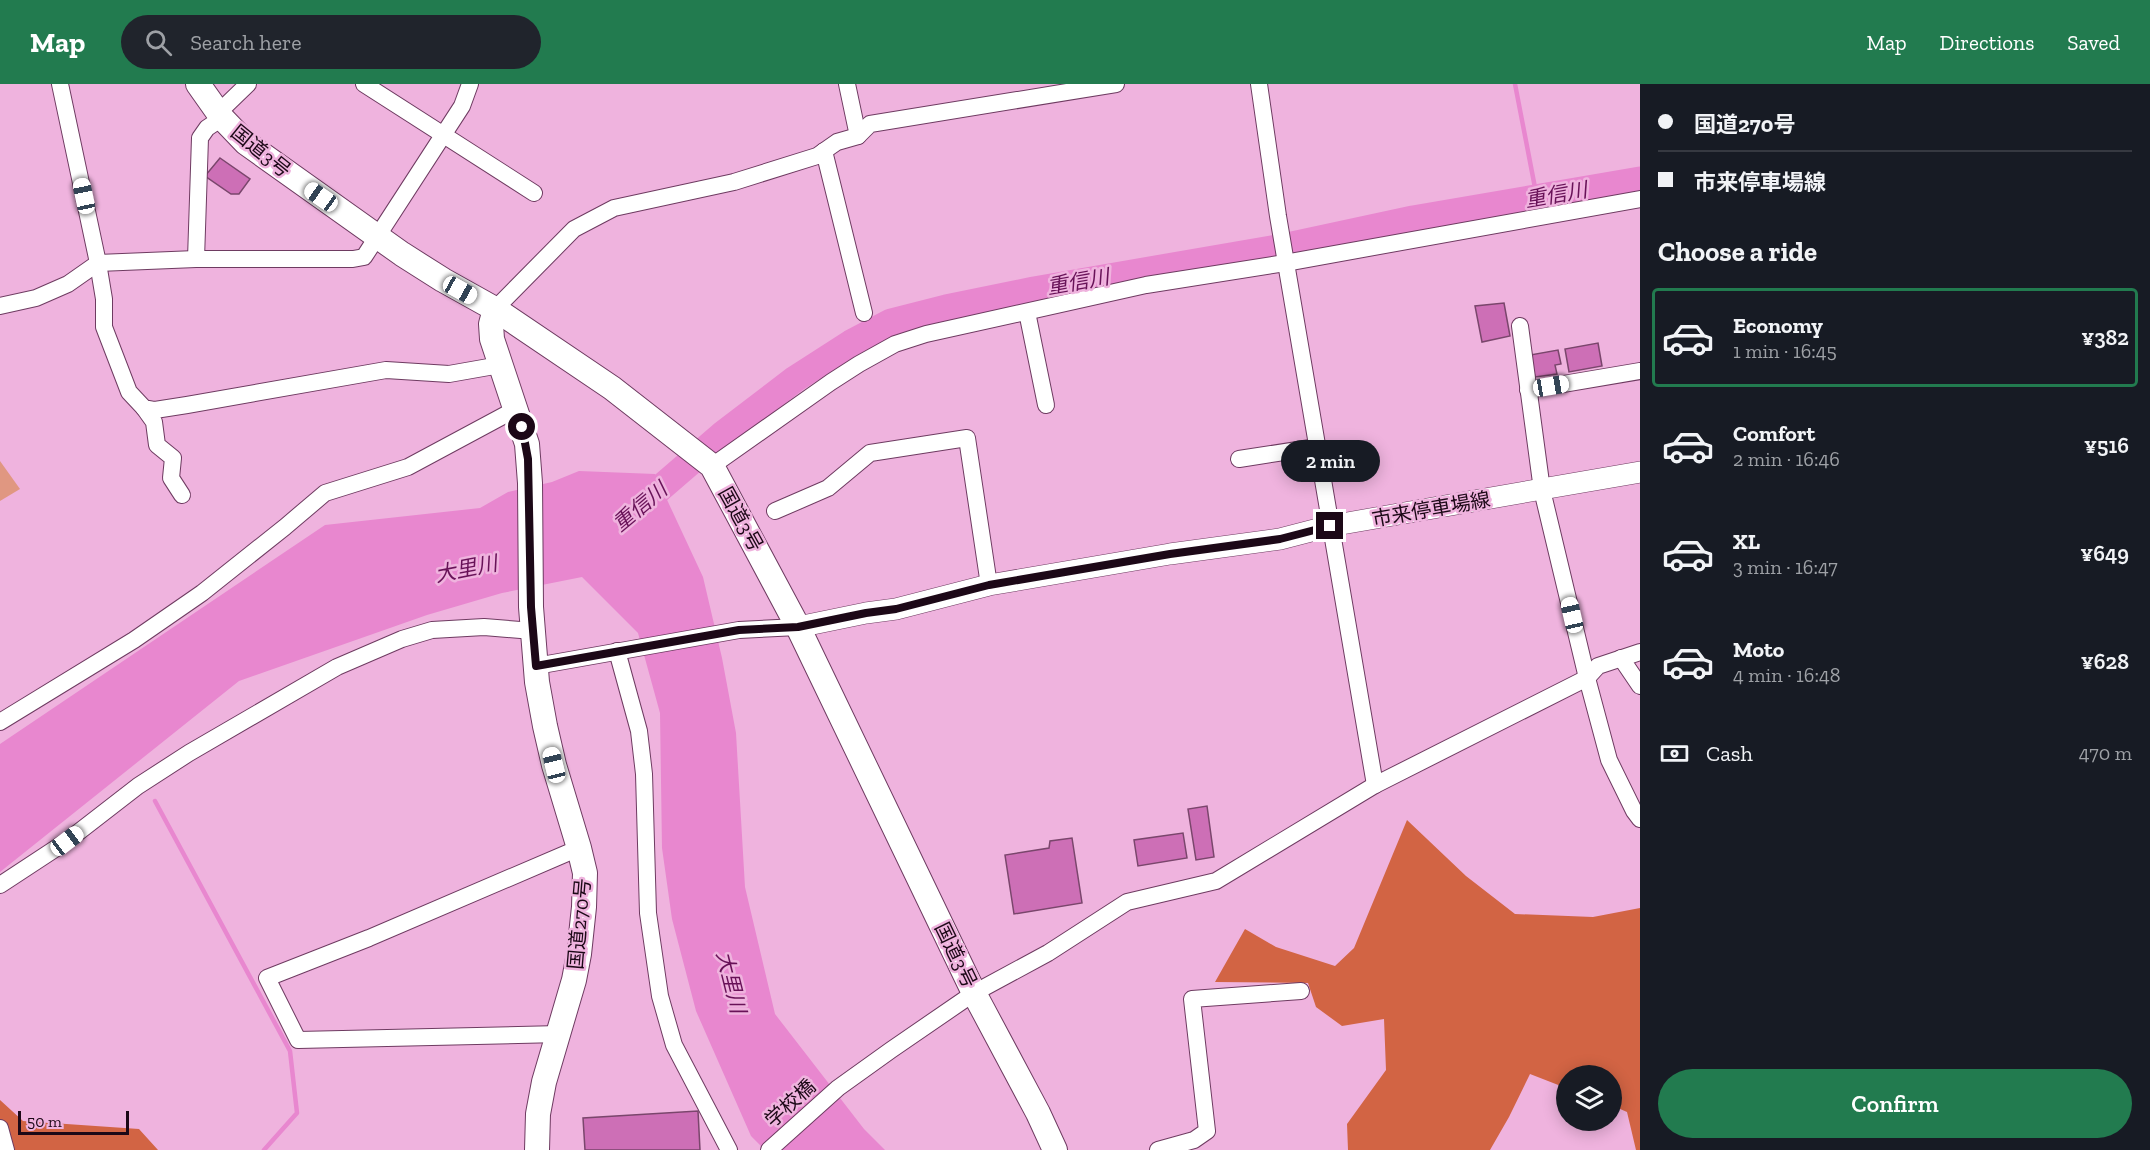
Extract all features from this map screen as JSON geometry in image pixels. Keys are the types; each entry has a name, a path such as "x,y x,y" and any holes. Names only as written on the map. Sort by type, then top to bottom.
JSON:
{"highway":[{"name":"国道3号","path":"198,84 220,116 246,143 378,237 443,280 495,309 612,388 712,466 798,627 974,993 1038,1113 1055,1150"},
{"name":"国道270号","path":"495,309 491,332 526,444 530,483 531,607 544,726 585,873 579,954 560,1034 541,1098 537,1150"}],"main road":[{"name":"市来停車場線","path":"798,627 896,609 989,585 1170,554 1280,539 1330,526 1640,472"}],"street":[{"path":"60,84 98,263 104,299 104,327 129,392 154,422 157,444 173,458 171,478 182,495"},
{"path":"196,259 200,138 248,84"},
{"path":"364,84 534,193"},
{"path":"3,300 36,298 68,284 98,263 364,257 462,106 470,84"},
{"path":"846,84 858,136"},
{"path":"495,309 573,230 614,208 734,182 817,156 837,142 858,136 870,124 1116,84"},
{"path":"1259,84 1278,216 1375,785"},
{"path":"824,151 864,313"},
{"path":"712,466 831,382 895,344 926,334 1146,285 1286,263 1640,199"},
{"path":"1027,312 1046,405"},
{"path":"1520,326 1542,490 1587,678 1609,759 1634,812 1640,819"},
{"path":"144,408 155,410 187,405 386,370 449,374 500,365"},
{"path":"1528,390 1640,371"},
{"path":"0,722 134,640 202,593 325,492 408,467 516,409"},
{"path":"775,511 828,488 870,453 967,438 989,585"},
{"path":"1239,459 1317,447"},
{"path":"0,885 67,841 138,786 189,753 337,667 402,639 432,630 484,627 533,631"},
{"path":"536,666 730,632 798,627"},
{"path":"620,651 639,730 644,774 648,913 660,996 674,1045 729,1150"},
{"name":"学校橋","path":"769,1150 838,1088 974,993 1048,953 1127,902 1216,881 1375,785 1587,678 1598,666 1640,652"},
{"path":"1621,658 1640,686"},
{"path":"560,1034 298,1040 267,978 369,938 579,848"},
{"path":"1158,1150 1197,1145 1207,1131 1192,999 1301,991"},
{"path":"0,1128 6,1150"}],"shaded area":[{"path":"0,461 20,489 0,501"},
{"path":"1407,820 1466,876 1515,914 1593,917 1640,908 1640,1150 1636,1150 1627,1112 1622,1110 1622,1065 1556,1065 1556,1084 1530,1074 1490,1150 1348,1150 1347,1124 1386,1070 1384,1019 1342,1026 1316,1007 1308,983 1215,982 1245,929 1276,947 1335,966 1354,948"},
{"path":"0,1100 23,1121 139,1129 158,1150 0,1150"}],"water":[{"name":"大里川","path":"579,471 655,474 703,577 722,658 736,733 745,887 775,1014 864,1129 885,1150 765,1150 751,1136 696,1011 672,919 662,848 660,713 638,633 582,577 502,593 427,615 239,681 0,872 0,744 325,525 480,508 508,492 552,482"}],"building":[{"path":"220,158 250,179 239,194 231,194 205,176"},
{"path":"1504,303 1510,336 1482,342 1475,306"},
{"path":"1598,343 1602,366 1569,372 1565,349"},
{"path":"1558,350 1561,364 1555,365 1557,374 1535,377 1530,355"},
{"path":"1207,806 1214,857 1196,860 1188,809"},
{"path":"1183,833 1187,858 1138,866 1134,840"},
{"path":"1072,838 1082,903 1014,914 1005,855 1049,848 1050,841"},
{"path":"698,1111 700,1150 585,1150 583,1118"}],"waterway":[{"path":"1515,84 1537,198"},
{"name":"重信川","path":"635,510 723,434 795,379 851,343 891,322 1034,290 1283,247 1413,219 1640,180"},
{"path":"155,801 290,1051 297,1113 264,1150"}],"route":[{"path":"522,427 530,483 531,607 536,666 739,630 798,627 896,609 989,585 1170,554 1280,539 1330,526"}]}
